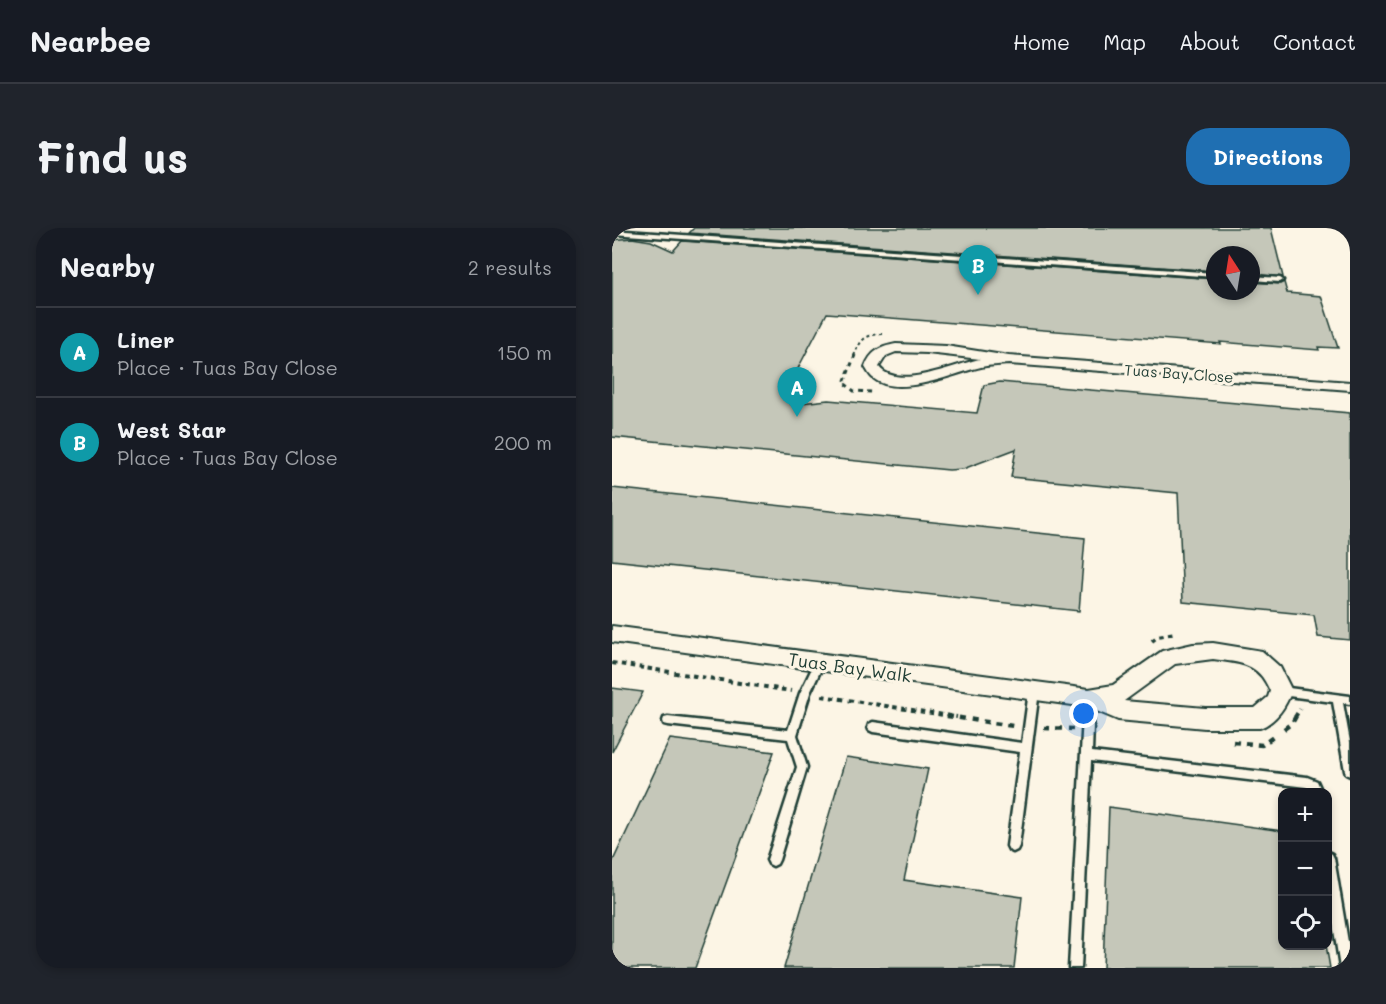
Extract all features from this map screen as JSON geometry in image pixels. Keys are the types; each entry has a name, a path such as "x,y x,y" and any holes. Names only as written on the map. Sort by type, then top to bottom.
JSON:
{"street":[{"name":"Tuas Bay Close","path":"1009,360 986,354 895,348 880,353 872,367 879,377 898,381 935,377 979,363 1009,360 1350,386"},
{"name":"Tuas Bay Walk","path":"612,634 1089,698 1118,694 1169,657 1213,651 1255,657 1273,673 1281,692 1276,703 1260,718 1205,718 1118,710 1089,698"}],"lane":[{"path":"614,231 1206,275"},
{"path":"1260,279 1280,280"},
{"path":"773,860 802,767 792,735 805,693 819,663"},
{"path":"1013,846 1034,691"},
{"path":"1281,692 1350,700"},
{"path":"1075,968 1089,698"},
{"path":"1337,699 1350,771"},
{"path":"668,721 792,735"},
{"path":"873,727 1026,748"},
{"path":"1086,756 1307,782 1315,788"},
{"path":"1332,882 1346,968"}],"path":[{"path":"859,344 844,383 854,390 875,393"}],"building":[{"path":"694,228 1271,228 1283,277 1260,275 1260,246 1206,246 1206,270 689,233"},
{"path":"632,238 651,241 673,251 682,241 1206,278 1206,300 1260,300 1260,283 1280,284 1284,282 1287,293 1321,296 1338,348 1318,347 1319,350 1220,342 1221,344 827,313 783,397 794,398 791,404 828,400 977,413 984,385 1000,382 1350,413 1350,640 1318,637 1314,615 1183,602 1178,493 1011,477 1016,449 963,469 949,470 612,437 612,240"},
{"path":"612,488 1085,538 1079,611 612,560"},
{"path":"612,688 643,692 612,752"},
{"path":"670,739 774,752 695,968 612,968 612,863"},
{"path":"846,757 928,769 904,880 1022,897 1014,968 784,968"},
{"path":"1109,807 1278,830 1278,950 1327,950 1330,968 1103,968"}],"place":[{"name":"West Star","path":"978,295"},
{"name":"Liner","path":"797,417"}]}
